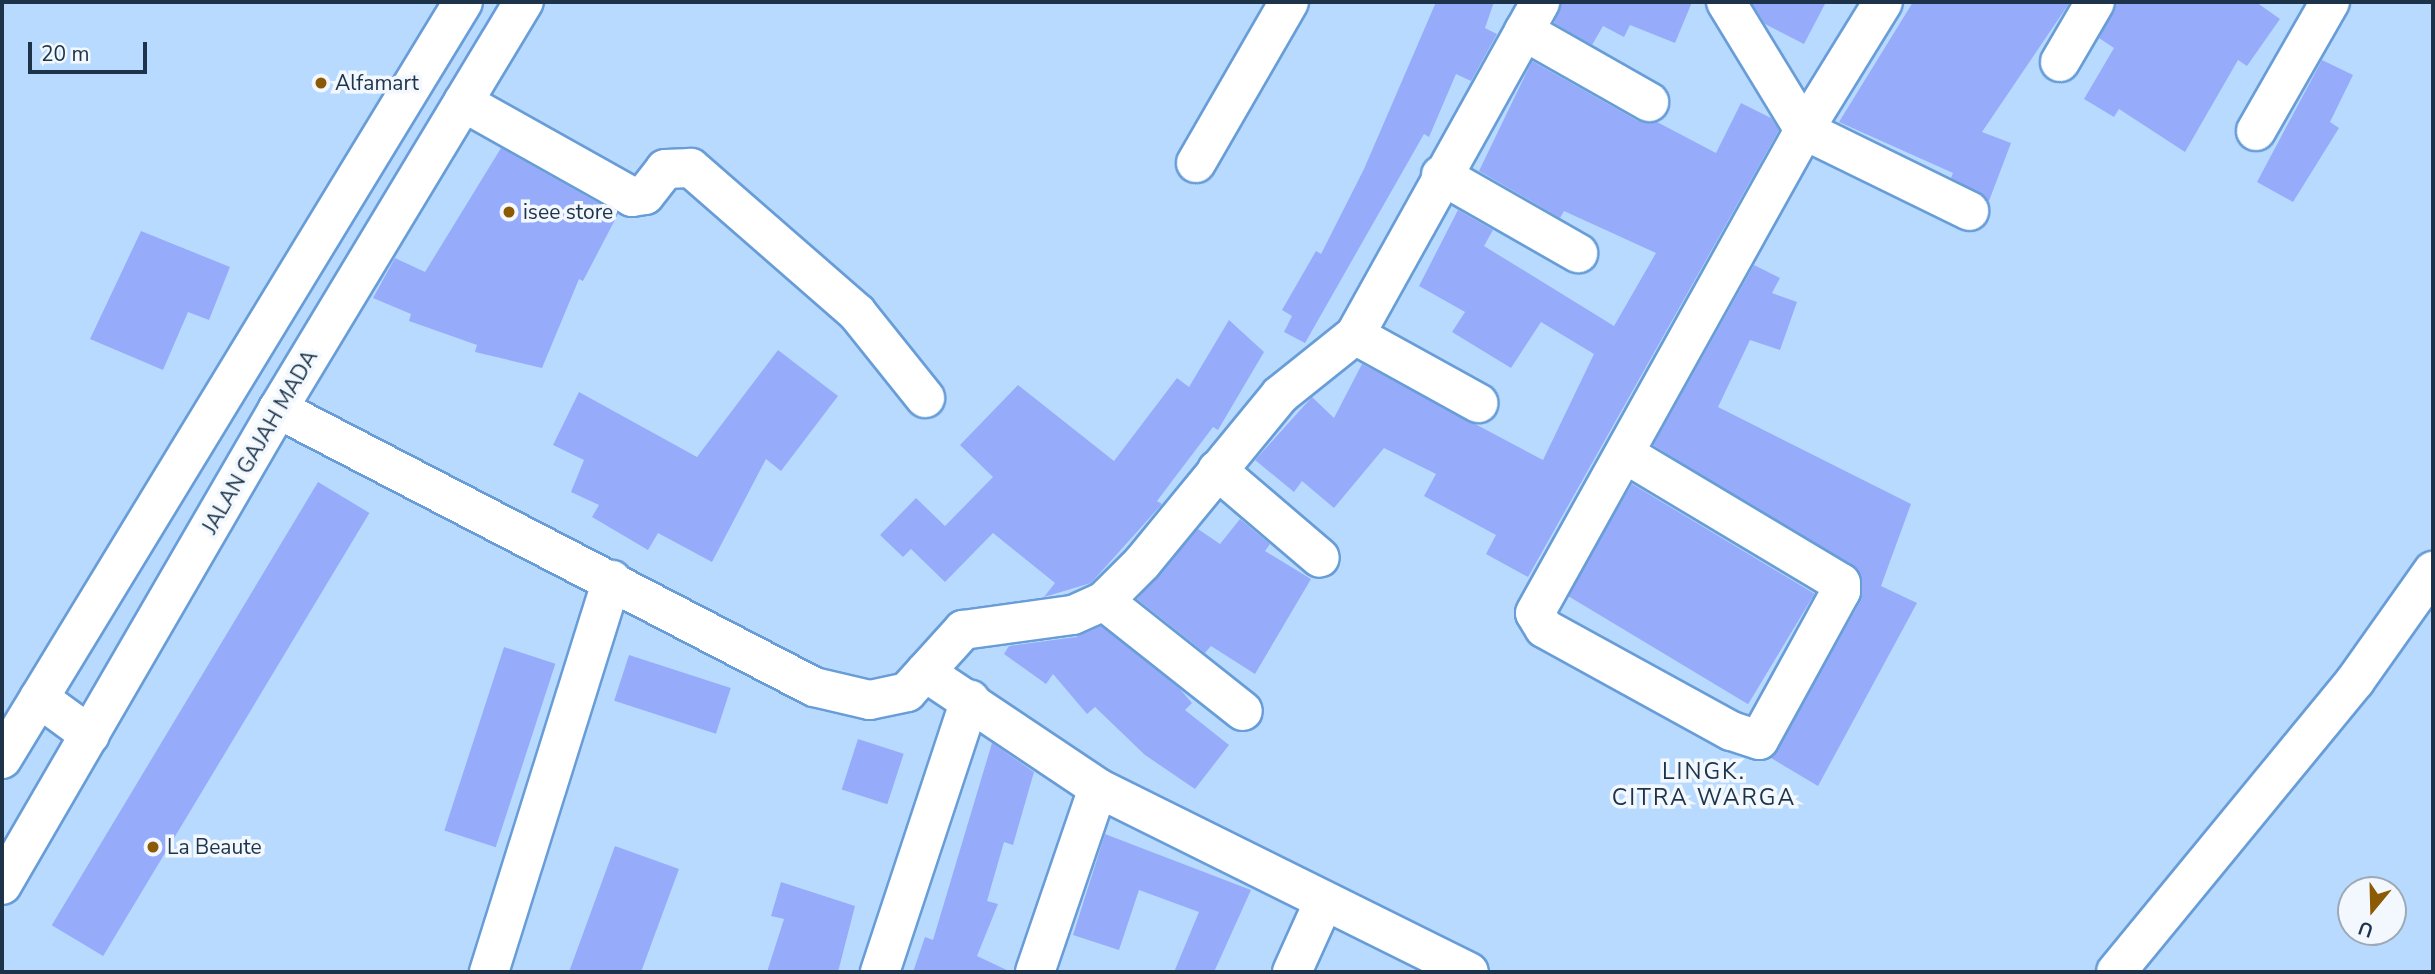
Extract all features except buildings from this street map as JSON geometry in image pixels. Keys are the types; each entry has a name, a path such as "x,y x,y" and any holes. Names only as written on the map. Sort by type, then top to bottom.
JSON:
{"street":[{"path":"2,759 463,2"},
{"name":"JALAN GAJAH MADA","path":"2,885 278,410 524,2"},
{"path":"1196,163 1289,2"},
{"path":"1726,2 1804,130 1969,211"},
{"path":"2060,61 2095,2"},
{"path":"2256,131 2330,2"},
{"path":"1627,455 1841,583 1841,591 1759,740 1731,731 1538,622 1536,604 1627,455 1804,130 1877,11"},
{"path":"278,410 832,695 889,698 907,692 963,630 1073,615 1104,601 1280,395 1355,335 1441,175 1532,16 1649,102"},
{"path":"463,102 632,197 645,195 665,169 691,168 857,313 925,398"},
{"path":"1441,175 1578,253"},
{"path":"1355,335 1478,403"},
{"path":"1217,470 1321,558"},
{"path":"2116,972 2355,681 2433,571"},
{"path":"489,972 612,580"},
{"path":"1104,601 1243,711"},
{"path":"925,672 1098,789 1469,972"},
{"path":"39,698 90,734"},
{"path":"880,972 970,701"},
{"path":"1035,972 1098,789"},
{"path":"1292,972 1324,901"}],"place":[{"name":"Alfamart","path":"321,83"},
{"name":"isee store","path":"509,212"},
{"name":"La Beaute","path":"153,847"}],"district":[{"name":"LINGK. CITRA WARGA","path":"1704,785"}]}
